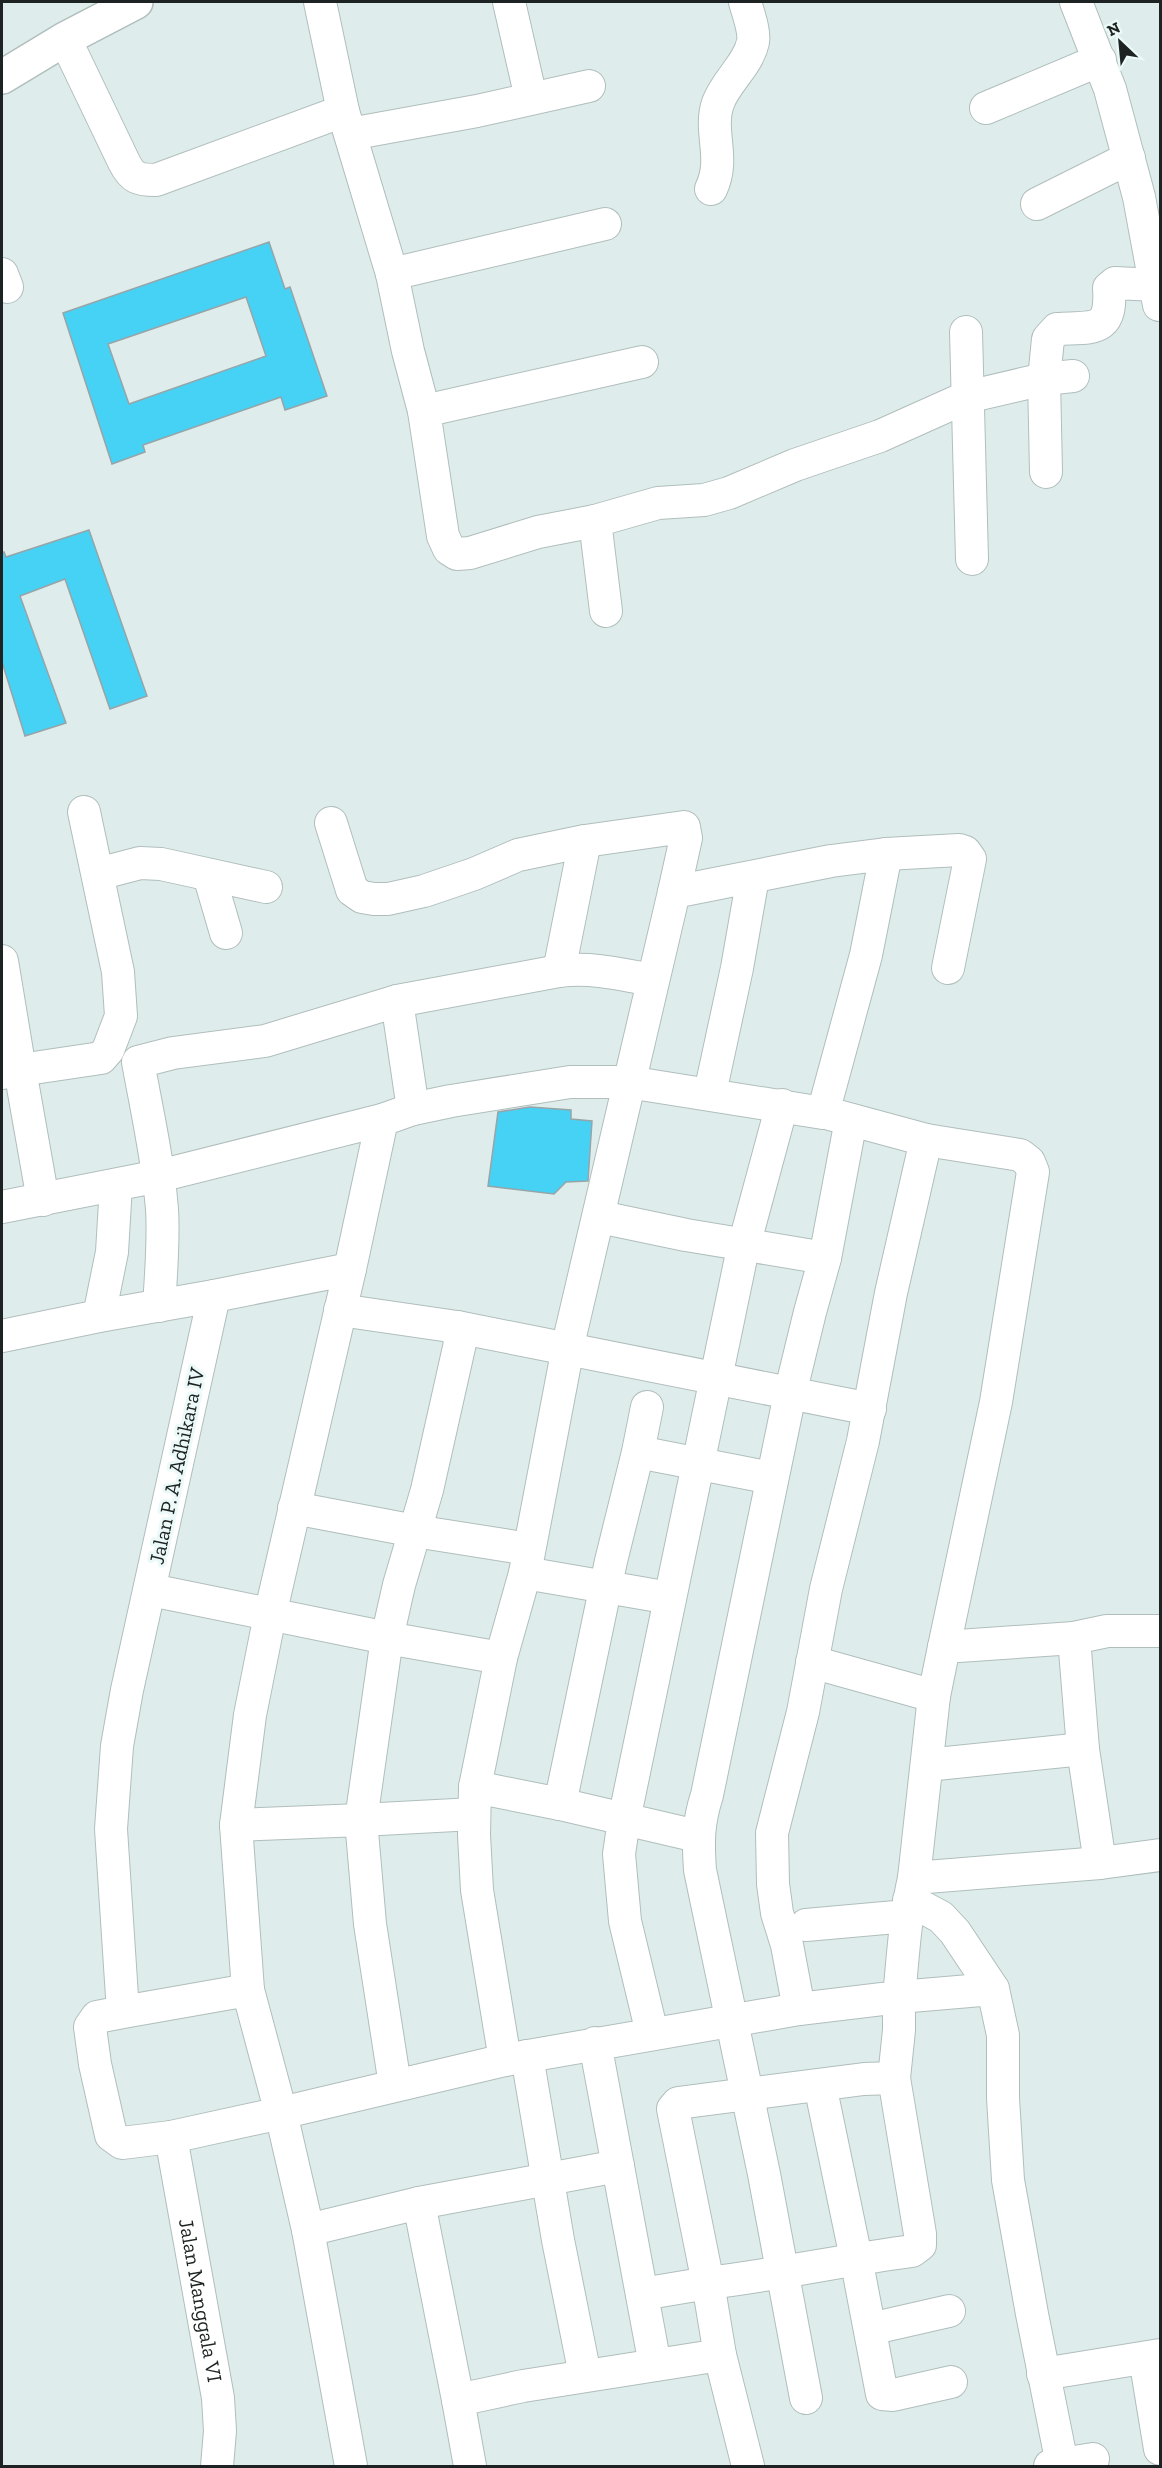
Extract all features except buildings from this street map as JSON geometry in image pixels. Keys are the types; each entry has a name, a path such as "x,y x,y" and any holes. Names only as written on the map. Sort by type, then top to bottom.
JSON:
{"highway":[{"path":"2,77 65,39 136,2"}],"street":[{"path":"320,2 346,123 392,274 408,351 424,411 441,527 449,549 457,554 470,553 538,532 595,521 658,503 704,500 729,493 816,457 880,436 966,398 1054,369"},
{"path":"509,2 531,98"},
{"path":"711,189 719,165 716,135 718,103 749,55 753,40 745,2"},
{"path":"1046,472 1054,369 1048,339 1058,329 1092,327 1105,321 1111,308 1109,288 1115,283 1157,295 1139,197 1129,158 1100,60 1076,2"},
{"path":"65,39 124,162 131,175 140,180 156,180 346,123 477,111 589,86"},
{"path":"986,108 1100,60"},
{"path":"1037,204 1129,158"},
{"path":"392,274 605,224"},
{"path":"966,332 972,559"},
{"path":"424,411 642,362"},
{"path":"595,521 606,611"},
{"path":"11,1072 101,1058 108,1050 121,1016 118,972 84,812"},
{"path":"331,823 352,890 362,897 374,899 388,899 424,891 474,874 518,855 585,841 658,829 684,828 687,838 628,1082 600,1216 568,1349 527,1561 501,1658 475,1801 477,1890 516,2058 548,2178 585,2375"},
{"path":"559,971 585,841"},
{"path":"674,892 831,861 886,854 959,850 965,852 970,859 948,968"},
{"path":"806,2398 748,2095 700,1870 697,1836 742,1634 790,1394 825,1258 837,1116 886,854"},
{"path":"98,874 140,863 161,864 266,887"},
{"path":"209,876 226,933"},
{"path":"710,1094 737,969 753,878"},
{"path":"2,961 11,1072 43,1200"},
{"path":"156,1307 163,1246 159,1193 138,1062 173,1053 265,1041 397,1001 559,971 580,968 602,970 652,980"},
{"path":"397,1001 412,1109"},
{"path":"2,1208 43,1200 116,1203 159,1193 412,1109 570,1082 628,1082 782,1105 837,1116 926,1140 1020,1155 1029,1162 1034,1172 996,1402 934,1696 899,1997 899,2030 894,2078 920,2245 912,2251 856,2258 783,2274 642,2294"},
{"path":"652,2033 625,1921 619,1854 624,1820 744,1244 782,1105"},
{"path":"351,2466 308,2230 281,2113 248,1990 236,1825 250,1715 270,1616 382,1120"},
{"path":"799,2009 788,1945 777,1912 773,1884 772,1833 803,1712 826,1589 870,1409 891,1293 926,1140"},
{"path":"101,1315 112,1252 116,1203"},
{"path":"600,1216 825,1258"},
{"path":"2,1336 101,1315 156,1307 350,1269"},
{"name":"Jalan P. A. Adhikara IV","path":"123,2012 111,1829 117,1746 127,1690 151,1590 214,1296"},
{"path":"340,1310 457,1327 870,1409"},
{"path":"395,2085 370,1924 361,1820 387,1638 399,1585 427,1490 460,1343 457,1327"},
{"path":"560,1804 605,1588 647,1407"},
{"path":"638,1452 772,1478"},
{"path":"294,1508 415,1531 527,1561 605,1588 670,1598"},
{"path":"151,1590 270,1616 501,1658"},
{"path":"944,1647 1074,1638 1107,1631 1161,1631"},
{"path":"1074,1638 1083,1749 1100,1863"},
{"path":"812,1662 934,1696"},
{"path":"927,1765 1083,1749"},
{"path":"236,1825 361,1820 475,1801 560,1804 697,1836"},
{"path":"806,1925 910,1898 1100,1863 1161,1855"},
{"path":"910,1898 941,1917 955,1932 993,1989 1003,2035 1003,2098 1008,2180 1043,2374 1056,2465 1093,2458"},
{"path":"248,1990 97,2018 90,2027 95,2064 111,2135 122,2143 171,2136 281,2113 516,2058 652,2033 733,2022 799,2009 993,1989"},
{"path":"595,2043 655,2365"},
{"path":"747,2466 720,2355 673,2109 678,2103 864,2079 894,2078"},
{"path":"820,2085 882,2394 893,2395 951,2382"},
{"name":"Jalan Manggala VI","path":"171,2136 218,2398 220,2430 217,2466"},
{"path":"308,2230 420,2204 618,2166"},
{"path":"420,2204 470,2466"},
{"path":"870,2329 949,2311"},
{"path":"458,2400 585,2375 720,2355"},
{"path":"1043,2374 1153,2356 1161,2449"}]}
